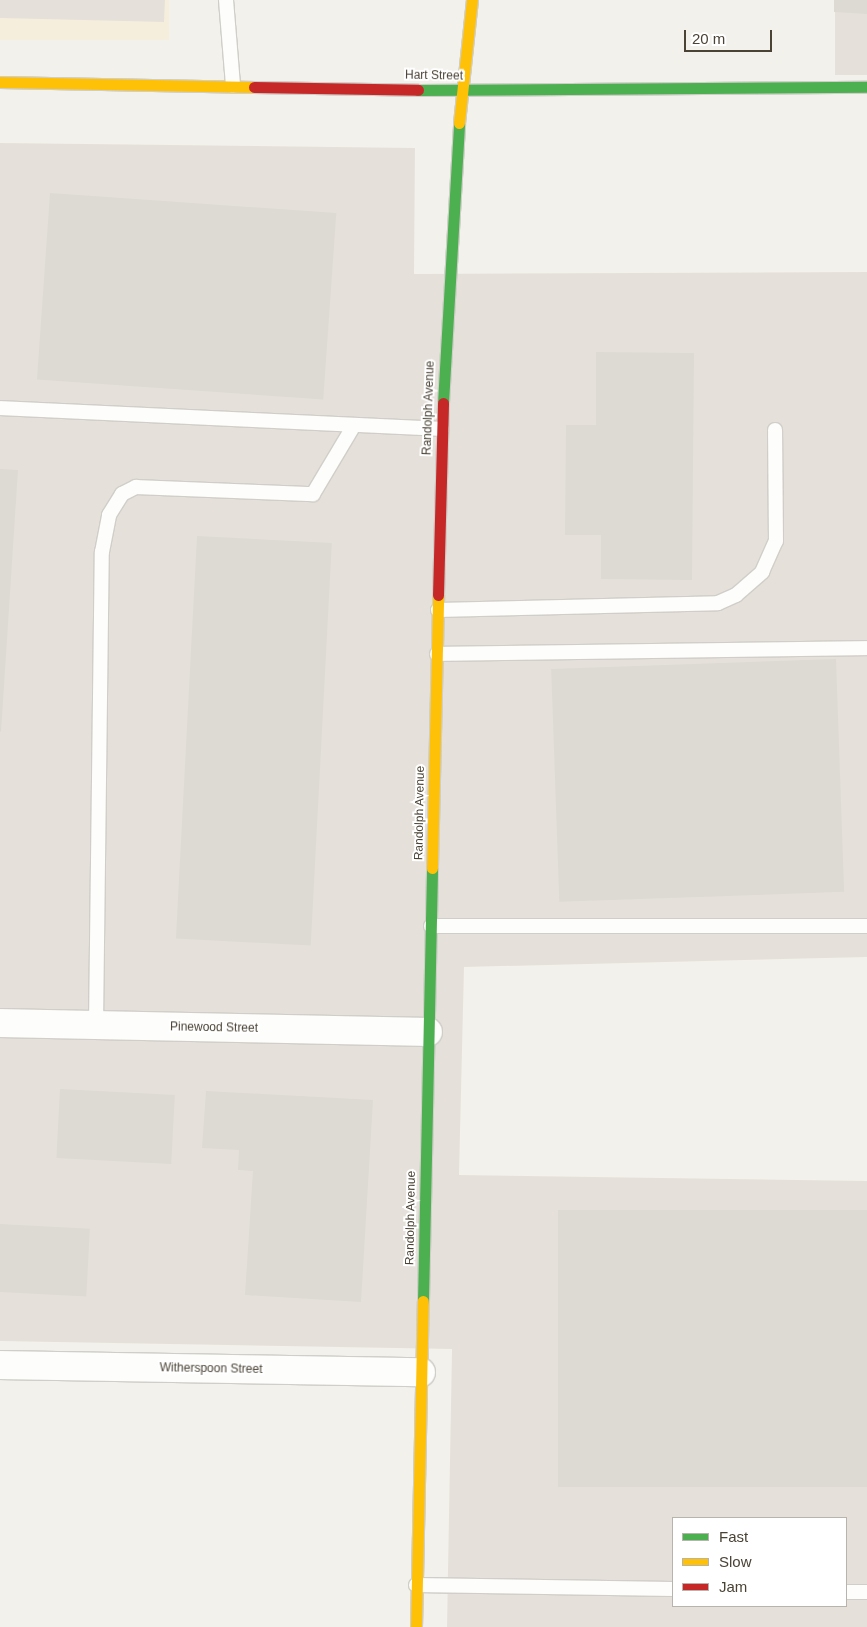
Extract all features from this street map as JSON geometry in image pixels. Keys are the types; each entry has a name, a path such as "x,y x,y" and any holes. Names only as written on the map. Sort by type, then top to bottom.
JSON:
{"main road":[{"name":"Randolph Avenue","path":"416,1627 442,429 461,91 472,0"},
{"name":"Hart Street","path":"0,82 461,91 867,87"}],"street":[{"name":"Pinewood Street","path":"0,1023 428,1032"},
{"name":"Witherspoon Street","path":"0,1365 421,1372"}],"lane":[{"path":"226,0 234,86"},
{"path":"0,408 353,427 442,429"},
{"path":"96,1025 102,552 109,515 122,494 136,487 313,494 353,427"},
{"path":"438,610 718,603 736,595 762,572 776,541 775,430"},
{"path":"437,654 867,648"},
{"path":"431,926 867,926"},
{"path":"416,1585 672,1589"},
{"path":"847,1592 867,1592"}],"shaded area":[{"path":"0,0 169,0 169,40 0,40"},
{"path":"0,0 165,0 164,22 0,18"},
{"path":"835,0 867,0 867,75 835,75"},
{"path":"0,143 415,148 414,274 867,272 867,957 464,967 459,1175 867,1181 867,1627 447,1627 452,1349 0,1341"}],"building":[{"path":"834,0 867,0 867,14 834,12"},
{"path":"50,193 336,213 323,400 37,380"},
{"path":"596,352 694,353 692,580 601,579 601,535 565,535 566,425 596,425"},
{"path":"0,469 18,470 1,732 0,731"},
{"path":"197,536 332,543 311,946 176,938"},
{"path":"836,659 844,892 559,902 551,669"},
{"path":"60,1089 175,1095 171,1164 56,1158"},
{"path":"206,1091 373,1100 361,1302 245,1295 253,1171 238,1170 239,1150 202,1148"},
{"path":"558,1210 867,1210 867,1487 558,1487"},
{"path":"0,1224 90,1229 86,1297 0,1292"}],"traffic: fast":[{"path":"418,90 867,87"},
{"path":"443,403 459,123"},
{"path":"423,1301 432,868"}],"traffic: slow":[{"path":"459,123 472,0"},
{"path":"0,82 254,87"},
{"path":"432,868 438,595"},
{"path":"416,1627 423,1301"}],"traffic: jam":[{"path":"254,87 418,90"},
{"path":"438,595 443,403"}]}
